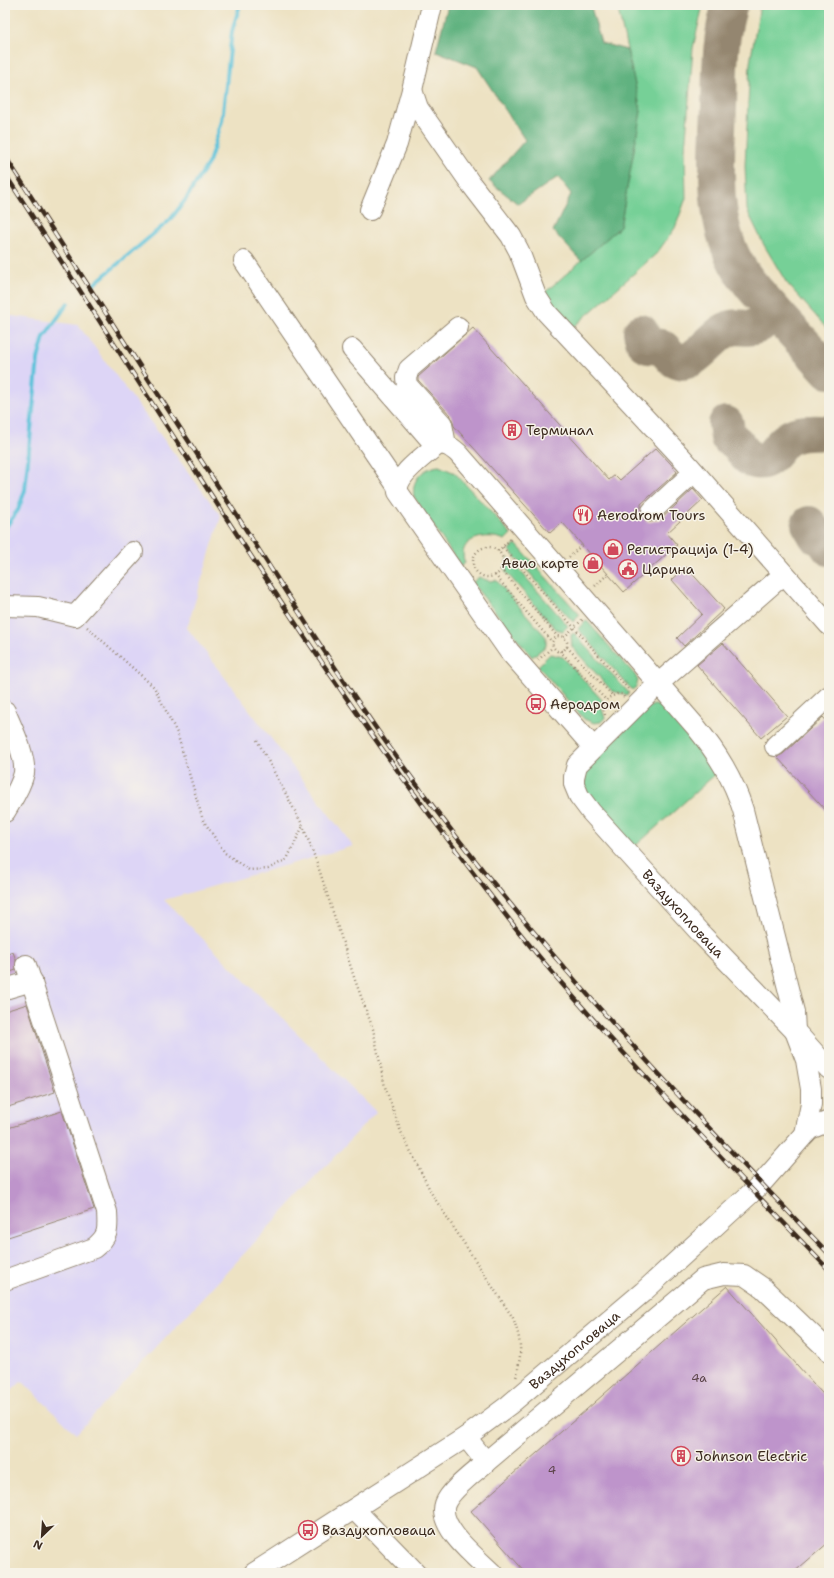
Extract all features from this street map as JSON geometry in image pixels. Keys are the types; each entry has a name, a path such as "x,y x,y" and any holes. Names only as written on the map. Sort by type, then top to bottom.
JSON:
{"street":[{"path":"370,210 396,144 412,90 432,5"},
{"path":"412,90 418,108 471,184 511,236 519,251 536,296 547,313 694,472 783,575 829,625"},
{"path":"244,261 397,486 398,492 406,505 509,651 593,747"},
{"path":"397,486 400,478 441,445 442,424 407,385 406,378 409,369 458,327"},
{"path":"352,349 441,445 458,453 659,684 717,754 738,793 794,1012 795,1031 806,1060 811,1089 811,1104 805,1134"},
{"path":"652,511 694,472"},
{"path":"5,606 38,607 75,616 133,552"},
{"name":"Ваздухопловаца","path":"783,575 659,684 593,747 577,765 574,776 574,784 584,804 703,936 829,1068"},
{"path":"775,746 829,696"},
{"path":"5,711 21,750 24,772 16,794 5,812"},
{"path":"5,989 29,973 107,1212 108,1229 104,1240 94,1248 5,1280"},
{"name":"Ваздухопловаца","path":"254,1573 466,1437 509,1405 632,1301 761,1184 810,1129 829,1122"},
{"path":"492,1573 452,1532 445,1517 446,1503 462,1484 486,1462 703,1279 724,1274 744,1275 763,1288 829,1351"},
{"path":"466,1437 486,1462"},
{"path":"354,1509 416,1573"}],"path":[{"path":"498,551 516,536"},
{"path":"568,557 582,545"},
{"path":"490,547 498,551 503,560 501,570 495,575 490,576 481,574 477,571 474,562 480,549 490,547"},
{"path":"503,547 633,694"},
{"path":"501,570 557,636 564,636 586,616"},
{"path":"595,587 608,574"},
{"path":"495,575 552,642 553,647 560,651 606,700"},
{"path":"75,616 154,687 177,733 203,820 225,853 249,870 268,869 287,859 303,826"},
{"path":"552,642 557,636"},
{"path":"564,636 567,642 567,647 612,695"},
{"path":"532,665 553,647"},
{"path":"560,651 567,647"},
{"path":"608,719 603,707 606,700 612,695 622,694 628,700"},
{"path":"257,740 303,826 373,1029 385,1087 401,1132 433,1196 513,1318 521,1339 521,1359 509,1405"}],"shaded area":[{"path":"5,315 78,325 221,516 187,628 353,846 164,900 376,1112 76,1434 22,1381 5,1397"}],"green space":[{"path":"448,5 592,5 591,7 601,43 627,50 641,111 620,227 581,261 553,231 571,194 558,177 518,204 489,181 525,140 477,67 436,51"},
{"path":"617,5 703,5 693,48 685,151 686,198 675,228 657,253 561,338 534,302 620,227 641,111"},
{"path":"760,5 829,5 829,331 786,282 764,245 747,210 745,166 750,63"},
{"path":"439,466 455,473 511,534 505,540 490,537 474,539 464,548 463,555 465,563 461,567 414,497 414,485 419,476 428,469"},
{"path":"516,544 580,615 573,622 509,550"},
{"path":"508,557 568,626 563,631 556,629 505,571"},
{"path":"479,577 489,581 496,580 546,637 546,646 532,657 472,583"},
{"path":"586,620 635,675 638,681 636,687 632,690 578,629"},
{"path":"574,633 629,693 627,695 612,691 572,647 571,635"},
{"path":"550,654 563,657 602,700 601,706 605,718 601,722 594,723 584,719 538,666"},
{"path":"654,705 665,707 683,725 718,772 632,849 585,790 585,774 588,766 648,707"}],"building":[{"name":"Терминал","path":"473,328 609,480 615,475 620,480 656,448 671,464 677,472 641,504 641,513 644,519 649,522 660,520 693,489 703,500 667,533 677,545 624,592 562,522 550,533 454,426 451,416 418,380 418,377"},
{"path":"686,567 724,609 684,646 677,638 702,614 672,580"},
{"path":"723,643 787,716 761,738 697,665"},
{"path":"823,717 829,724 829,814 777,757 783,754"},
{"path":"13,952 16,960 16,970 5,974 5,955"},
{"path":"27,1004 55,1092 5,1108 5,1011"},
{"path":"62,1111 94,1209 5,1238 5,1129"},
{"name":"Johnson Electric","path":"727,1286 829,1401 829,1542 793,1573 526,1573 471,1511"}],"waterway":[{"path":"94,284 170,220 186,199 209,162 222,121 232,31 240,5"},
{"path":"5,528 18,510 25,490 38,359 44,337 68,303"}],"taxiway":[{"path":"730,5 726,17 722,43 717,147 717,189 723,230 730,250 747,280 829,371"},
{"path":"641,332 644,343 648,346 661,347 674,360 680,362 691,359 697,355 718,335 730,328 753,328 766,320 774,311"},
{"path":"726,424 728,438 733,440 747,457 755,461 766,460 785,441 798,434 829,433"},
{"path":"809,524 816,536 821,536 829,548"}],"railway":[{"path":"5,156 330,660 390,748 440,815 545,946 600,1009 713,1133 829,1254"},
{"path":"5,174 248,552 374,738 440,829 526,941 583,1008 704,1139 829,1270"}],"place":[{"name":"Терминал","path":"512,430"},
{"name":"Aerodrom Tours","path":"583,515"},
{"name":"Регистрација (1-4)","path":"613,549"},
{"name":"Авио карте","path":"593,563"},
{"name":"Царина","path":"628,569"},
{"name":"Аеродром","path":"536,704"},
{"name":"Johnson Electric","path":"681,1456"},
{"name":"Ваздухопловаца","path":"308,1530"}]}
